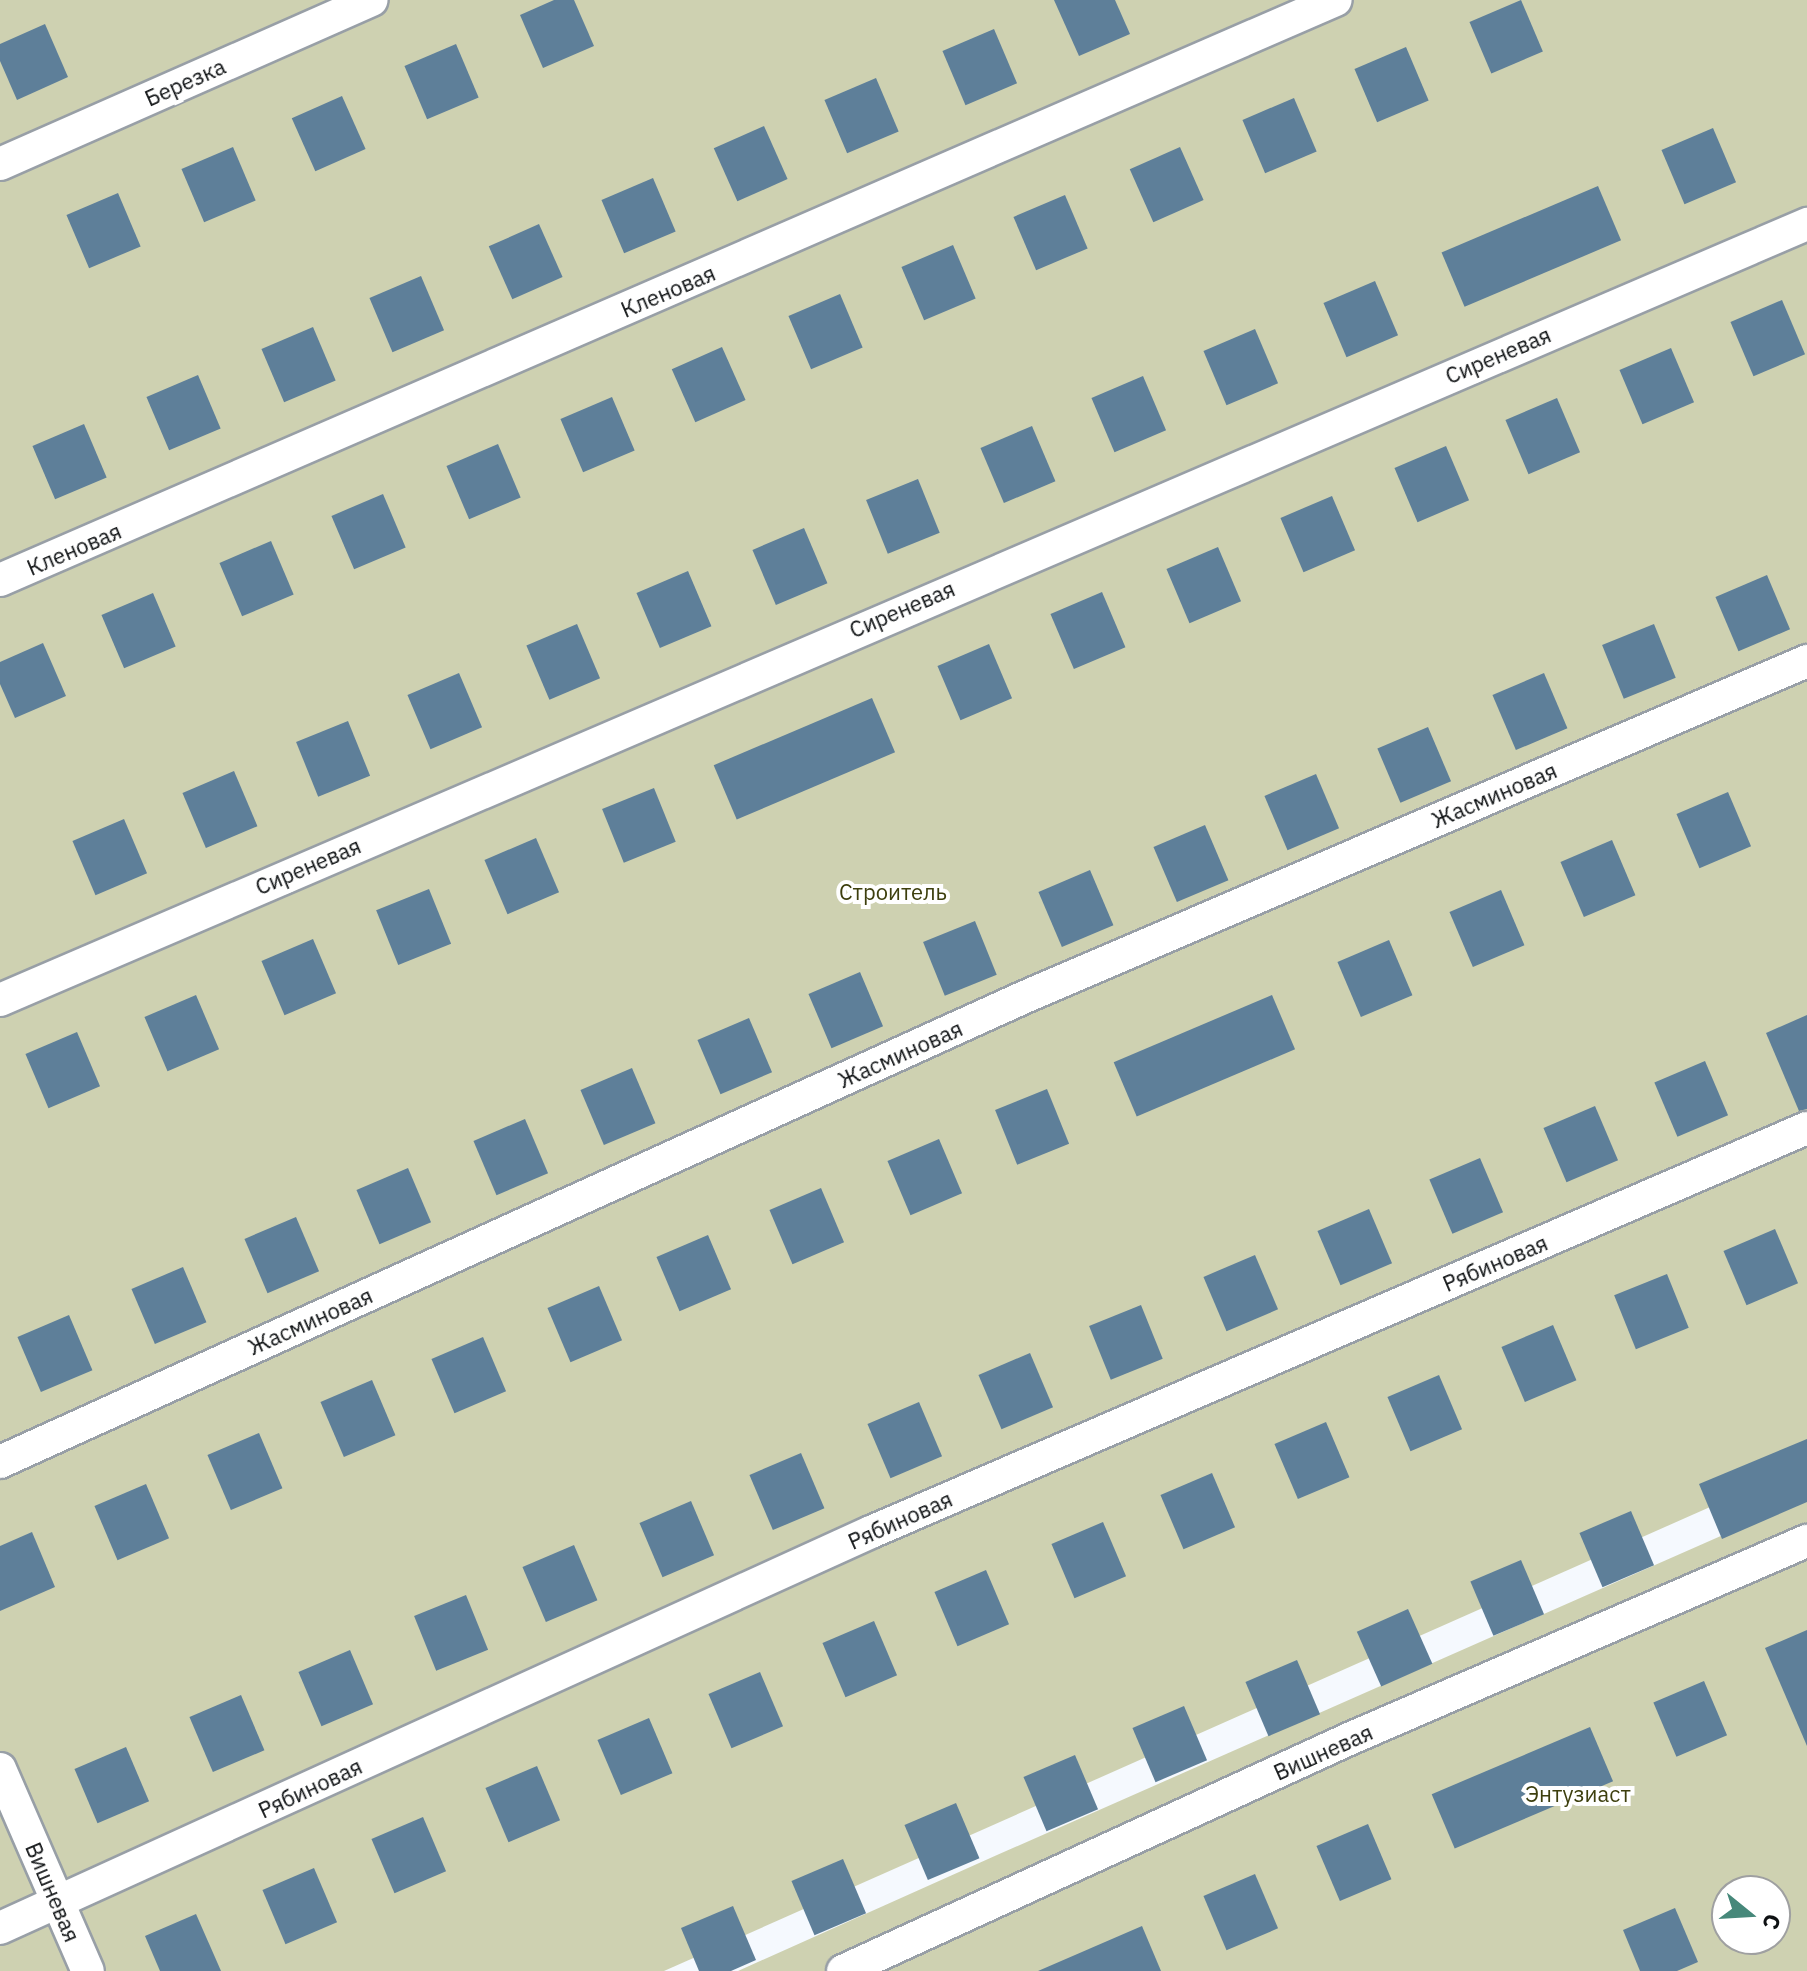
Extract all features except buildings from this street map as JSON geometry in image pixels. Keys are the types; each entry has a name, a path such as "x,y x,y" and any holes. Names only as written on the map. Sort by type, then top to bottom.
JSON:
{"street":[{"name":"Березка","path":"0,164 371,0"},
{"name":"Кленовая","path":"0,580 1336,0"},
{"name":"Сиреневая","path":"0,1000 1807,224"},
{"name":"Жасминовая","path":"0,1462 1020,999 1807,661"},
{"name":"Рябиновая","path":"0,1928 871,1532 1807,1128"},
{"name":"Вишневая","path":"843,1971 1349,1739 1807,1541"},
{"name":"Вишневая","path":"0,1769 88,1971"}],"green space":[{"name":"Строитель","path":"0,0 1807,0 1807,1464 664,1971 0,1971"},
{"name":"Энтузиаст","path":"1807,1498 1807,1971 738,1971 997,1855"}]}
